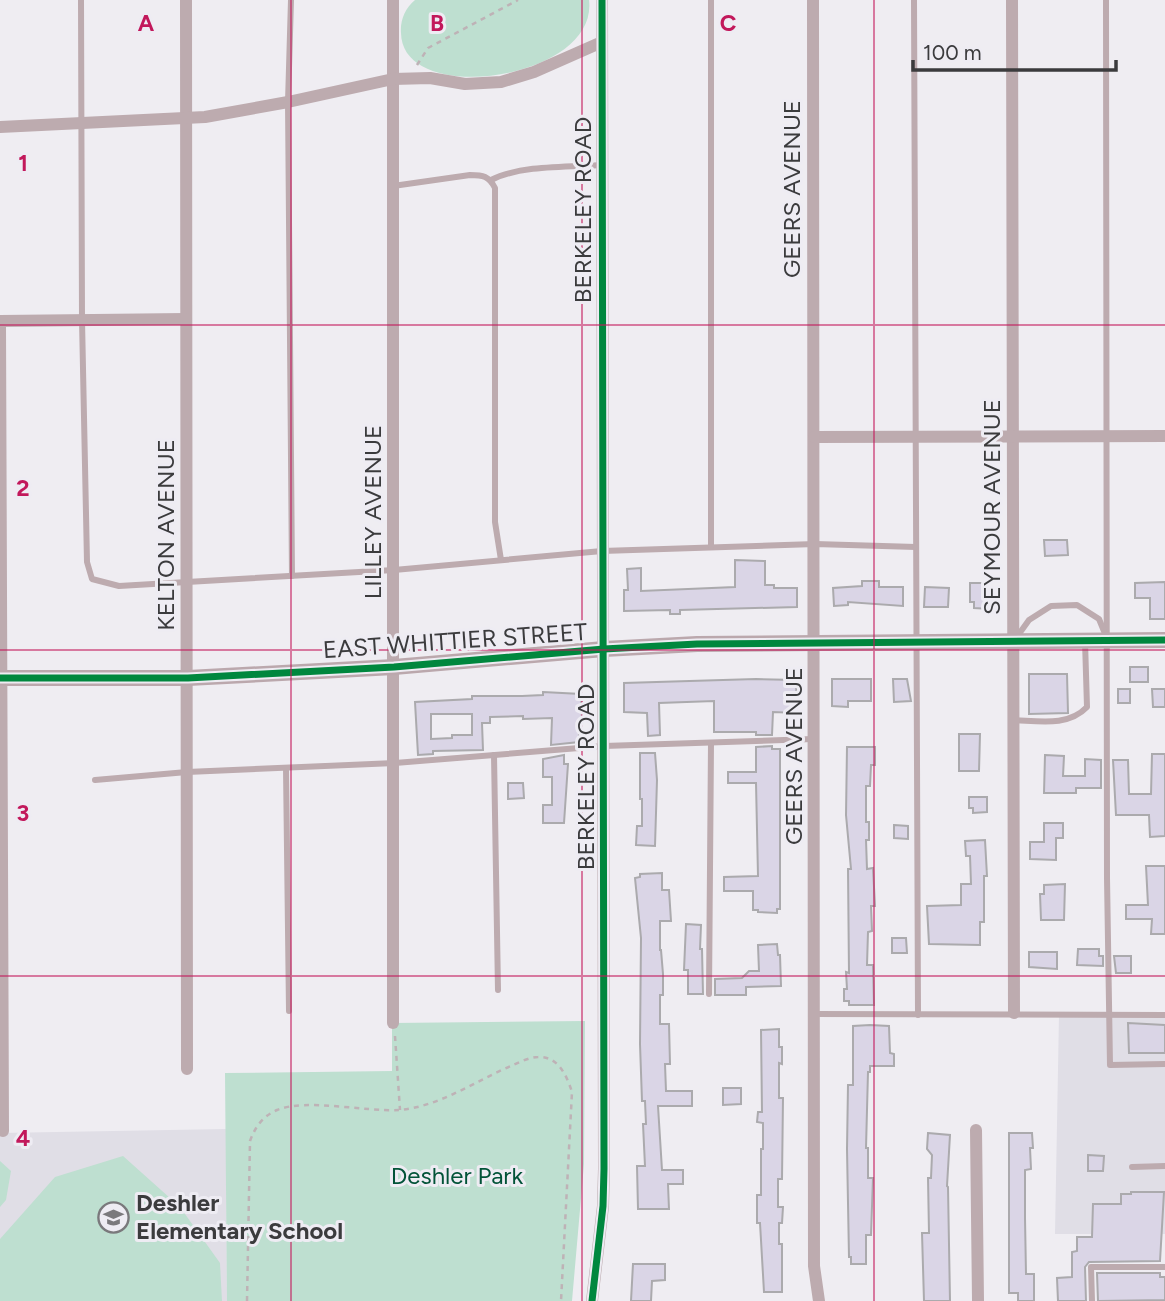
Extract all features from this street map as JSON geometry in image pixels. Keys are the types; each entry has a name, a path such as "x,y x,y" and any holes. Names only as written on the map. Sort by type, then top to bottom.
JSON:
{"street":[{"name":"KELTON AVENUE","path":"186,0 187,1069"},
{"name":"LILLEY AVENUE","path":"393,0 393,1023"},
{"name":"BERKELEY ROAD","path":"592,1301 603,1206 604,1169 602,0"},
{"name":"GEERS AVENUE","path":"813,0 814,1266 819,1301"},
{"name":"SEYMOUR AVENUE","path":"1012,0 1014,1013"},
{"path":"0,127 186,118 288,102 393,79 430,78 465,84 501,82 534,72 602,42"},
{"path":"4,1131 0,323 187,319"},
{"path":"814,437 1165,436"},
{"name":"EAST WHITTIER STREET","path":"1,678 188,678 394,667 604,649 815,642 1165,640"},
{"path":"976,1130 978,1301"}],"lane":[{"path":"81,0 82,320 87,562 92,579 119,586 394,570 602,551 814,544 916,547"},
{"path":"291,0 288,102 292,576"},
{"path":"711,0 711,547"},
{"path":"914,0 918,1015"},
{"path":"1106,0 1110,1065 1165,1064"},
{"path":"491,180 500,175 520,171 602,165"},
{"path":"393,186 483,175 491,180 495,188 495,523 502,560"},
{"path":"1013,642 1029,620 1051,606 1077,605 1099,619 1108,641"},
{"path":"1013,720 1063,721 1079,716 1087,707 1085,641"},
{"path":"96,780 187,772 395,763 604,746 815,739"},
{"path":"709,994 710,743"},
{"path":"494,755 498,990"},
{"path":"286,768 289,1011"},
{"path":"814,1014 1165,1015"},
{"path":"1132,1167 1165,1166"},
{"path":"1092,1301 1091,1267 1165,1267"}],"path":[{"path":"393,79 418,64 428,48 519,0"},
{"path":"393,1023 398,1051 400,1110"},
{"path":"247,1301 250,1141 255,1127 266,1117 278,1110 295,1106 400,1110 420,1106 453,1094 485,1076 539,1057 553,1061 565,1074 572,1092 573,1113 561,1301"}],"shaded area":[{"path":"1059,1015 1165,1016 1165,1234 1055,1234"},
{"name":"Deshler Elementary School","path":"226,1129 227,1301 0,1301 0,1133"}],"green space":[{"path":"415,0 589,0 584,27 564,49 534,65 499,75 464,77 432,71 410,56 401,28 406,11"},
{"name":"Deshler Park","path":"585,1021 584,1164 572,1301 227,1301 225,1073 392,1071 392,1023"},
{"name":"Deshler Elementary School","path":"123,1156 180,1207 220,1263 222,1301 0,1301 0,1239 55,1177"},
{"path":"0,1161 11,1171 6,1200 0,1207"}],"building":[{"path":"1044,540 1067,540 1068,555 1045,556"},
{"path":"735,560 765,561 765,585 774,585 774,588 797,588 797,607 680,610 680,614 670,614 670,610 624,611 624,590 628,590 627,569 641,568 641,591 735,587"},
{"path":"862,581 879,581 879,587 903,587 903,606 848,602 848,605 834,606 833,588 862,586"},
{"path":"1165,582 1165,619 1150,619 1150,598 1135,598 1135,583"},
{"path":"970,583 984,583 984,594 991,594 990,609 974,608 974,602 970,602"},
{"path":"925,587 949,588 948,607 924,607"},
{"path":"1130,667 1148,667 1148,682 1130,682"},
{"path":"1029,674 1067,674 1068,713 1029,714"},
{"path":"832,679 871,679 871,701 848,701 848,707 832,706"},
{"path":"893,679 907,679 911,701 894,702"},
{"path":"796,680 797,713 773,712 772,735 756,735 756,732 714,732 714,701 659,703 660,735 648,736 647,713 624,712 624,683"},
{"path":"1118,689 1130,689 1130,703 1118,703"},
{"path":"1152,689 1165,689 1165,707 1153,707"},
{"path":"543,692 581,694 579,742 551,745 552,718 490,717 490,723 482,723 483,750 433,751 433,754 418,755 415,702 472,699 472,696 543,695","holes":["431,714 472,714 472,735 431,739"]},
{"path":"959,734 980,734 979,771 959,771"},
{"path":"772,746 772,749 780,749 780,909 777,909 777,913 753,910 753,891 724,891 724,877 758,876 756,783 728,783 728,772 756,772 756,747"},
{"path":"847,747 875,747 875,765 871,765 870,786 866,786 866,822 869,822 869,840 866,840 867,869 873,868 875,906 871,906 872,931 868,932 867,965 873,965 874,1005 849,1005 849,1001 844,1001 844,989 847,989 846,972 849,973 848,869 851,869 846,815"},
{"path":"640,753 655,753 655,846 636,845 637,826 642,826"},
{"path":"1152,754 1165,754 1165,836 1150,837 1149,815 1116,815 1113,760 1128,760 1129,794 1151,794"},
{"path":"564,755 564,764 568,764 564,823 543,823 543,805 552,805 552,777 543,777 543,759"},
{"path":"1045,755 1064,756 1063,776 1085,776 1085,759 1101,760 1101,788 1076,788 1076,793 1044,793"},
{"path":"508,783 523,783 524,798 508,799"},
{"path":"969,797 987,797 987,812 973,813 973,808 969,808"},
{"path":"1044,823 1063,823 1063,838 1056,838 1056,860 1030,859 1030,842 1044,842"},
{"path":"894,825 908,826 908,839 894,838"},
{"path":"985,840 987,876 984,876 984,922 980,922 980,945 929,944 927,906 961,905 961,884 971,884 970,856 966,856 965,841"},
{"path":"1146,866 1165,866 1165,934 1151,934 1152,919 1126,919 1126,905 1148,905"},
{"path":"662,873 662,890 669,890 671,921 660,921 663,995 660,995 660,1024 669,1024 670,1064 665,1064 666,1091 692,1091 692,1106 658,1106 662,1170 683,1170 683,1184 668,1184 669,1209 638,1209 637,1166 645,1166 643,1124 646,1124 645,1101 642,1101 640,1044 641,938 635,878 640,877 640,874"},
{"path":"1065,884 1064,920 1041,920 1040,894 1044,894 1044,885"},
{"path":"686,924 701,925 703,994 688,994 688,970 684,970"},
{"path":"892,938 906,938 907,953 892,953"},
{"path":"777,944 781,986 746,987 746,995 715,995 715,979 742,978 749,971 759,971 758,945"},
{"path":"1078,949 1099,949 1099,956 1103,956 1103,966 1077,965"},
{"path":"1029,952 1057,952 1057,969 1029,967"},
{"path":"1114,956 1131,956 1131,973 1116,973"},
{"path":"1128,1023 1165,1025 1165,1053 1129,1053"},
{"path":"853,1026 889,1026 890,1053 894,1054 894,1066 870,1066 868,1072 866,1148 868,1178 873,1178 871,1235 866,1235 866,1264 851,1264 848,1085 853,1085"},
{"path":"779,1029 782,1064 779,1063 779,1098 783,1098 782,1179 778,1179 778,1207 783,1207 782,1223 779,1223 782,1292 764,1292 760,1223 757,1223 757,1195 761,1195 763,1149 763,1123 757,1122 758,1112 762,1112 761,1030"},
{"path":"723,1088 741,1088 741,1104 723,1105"},
{"path":"928,1133 950,1135 947,1186 950,1301 924,1301 922,1233 929,1233 928,1178 931,1178 932,1155 927,1149"},
{"path":"1009,1133 1032,1133 1031,1169 1025,1170 1025,1218 1026,1274 1034,1274 1034,1301 1018,1301 1018,1293 1009,1293"},
{"path":"1088,1155 1104,1156 1103,1171 1088,1171"},
{"path":"1164,1192 1160,1261 1089,1262 1085,1267 1086,1301 1058,1301 1057,1278 1072,1277 1072,1252 1077,1251 1077,1237 1092,1237 1093,1204 1121,1204 1121,1194"},
{"path":"633,1264 665,1264 665,1280 652,1281 651,1301 631,1301"},
{"path":"1097,1273 1160,1273 1160,1277 1165,1277 1165,1300 1098,1301"}],"cycle path":[{"path":"592,1301 603,1206 604,1169 602,0"},
{"path":"0,678 188,678 394,667 697,644 1165,640"}],"place":[{"name":"Deshler Elementary School","path":"113,1217"}]}
